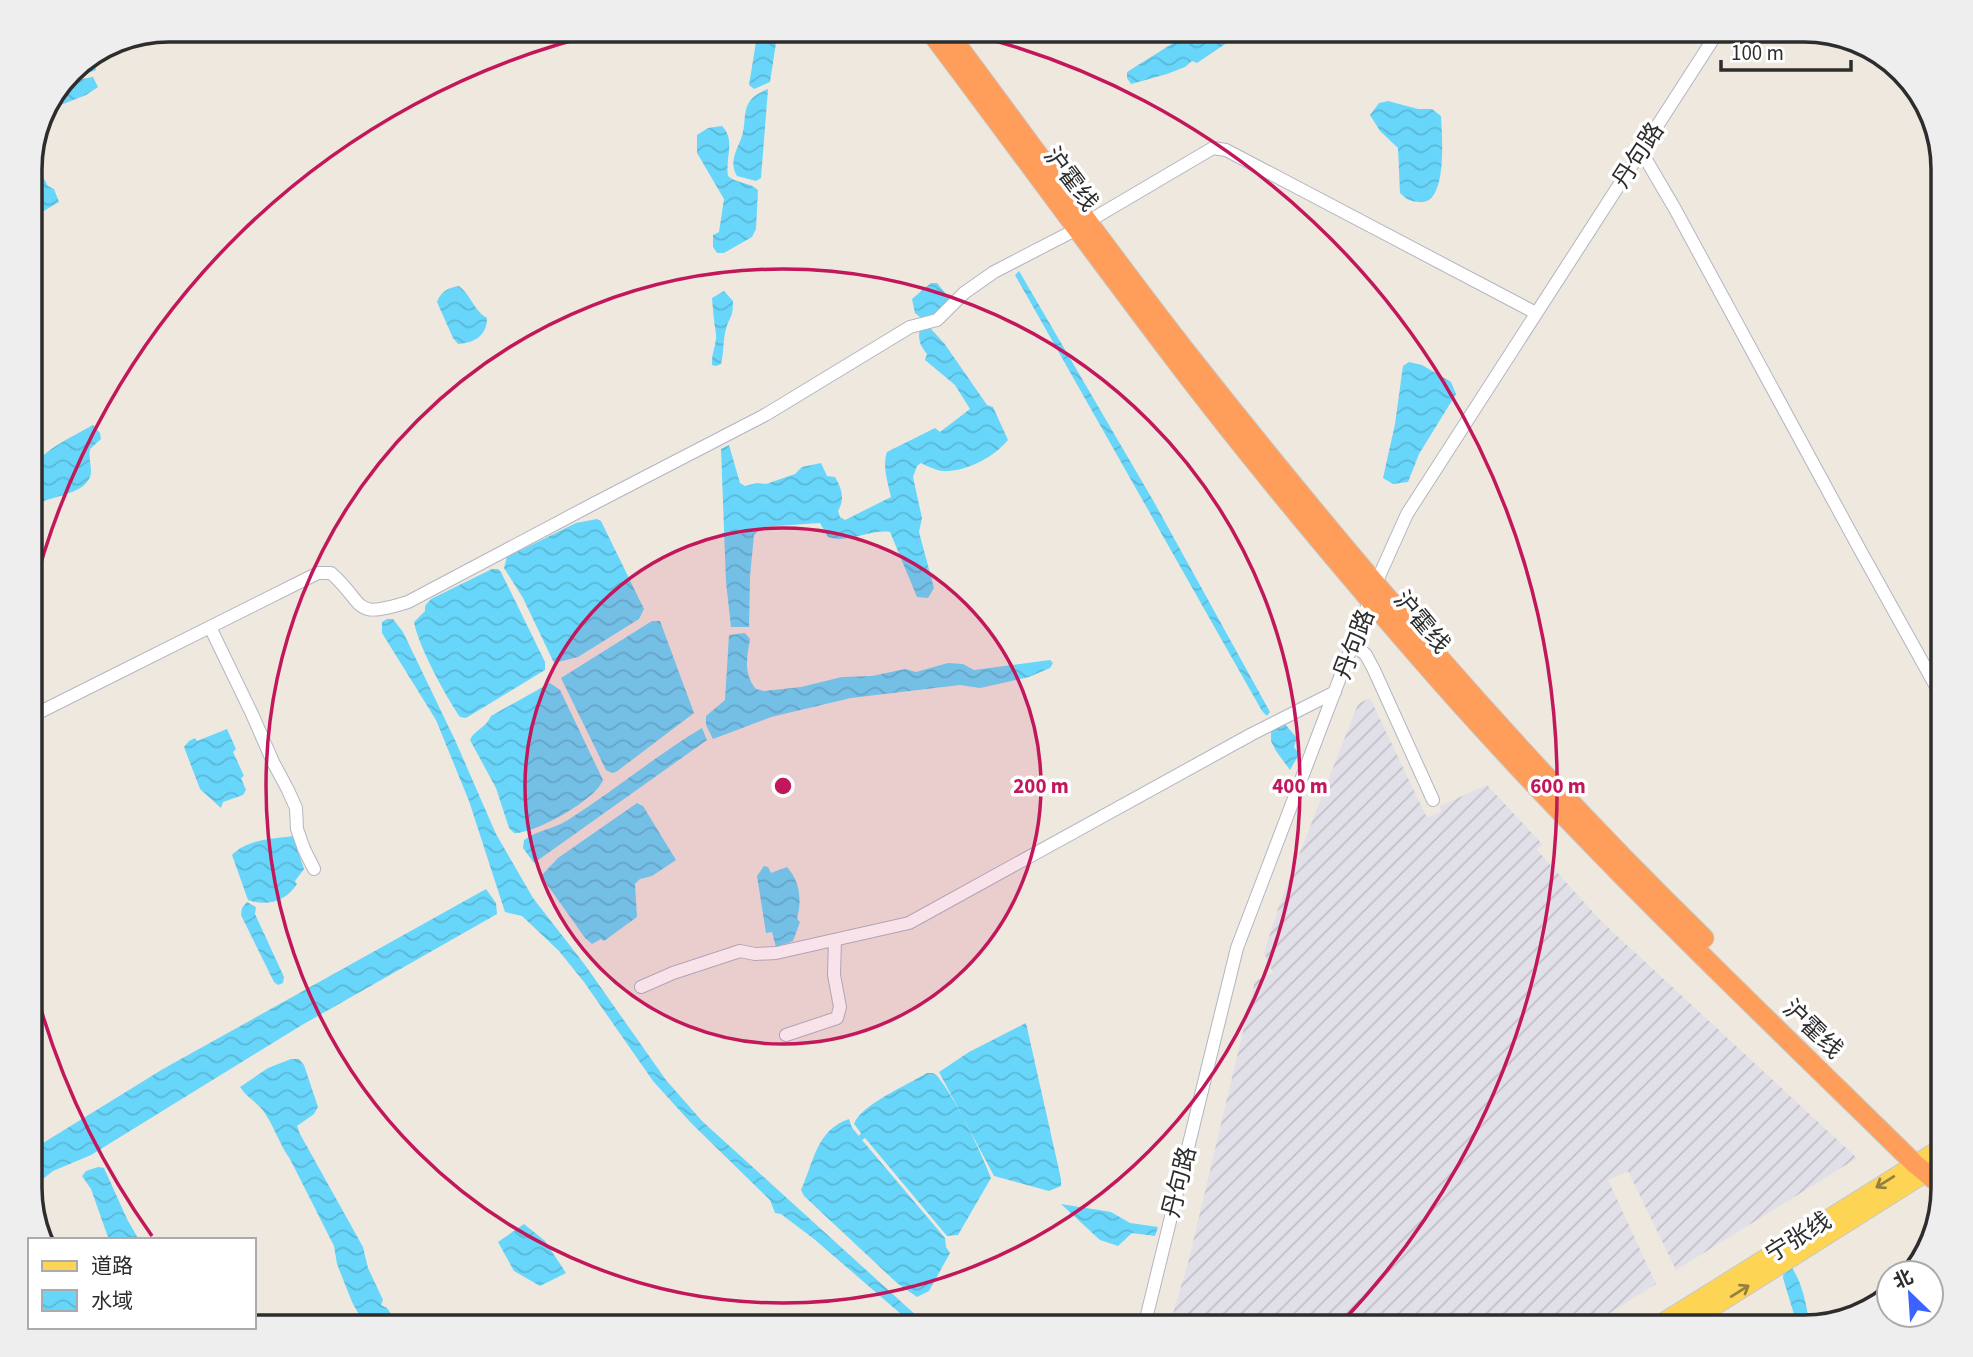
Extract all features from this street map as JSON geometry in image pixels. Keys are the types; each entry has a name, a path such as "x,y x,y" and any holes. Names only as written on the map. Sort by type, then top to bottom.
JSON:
{"highway":[{"name":"沪霍线","path":"938,42 1083,225"},
{"name":"沪霍线","path":"954,42 1243,446 1374,591 1418,657 1510,757 1650,895 1931,1160"}],"main road":[{"name":"宁张线","path":"1674,1315 1931,1165"},
{"name":"宁张线","path":"1700,1315 1931,1165"}],"street":[{"name":"丹句路","path":"1147,1315 1237,948 1374,591 1407,514 1710,42"},
{"path":"42,711 318,573 331,573 359,606 370,611 388,609 408,602 594,502 765,415 910,327 937,320 964,293 994,272 1083,225 1213,148 1226,150 1536,313"},
{"path":"1641,151 1682,221 1931,677"},
{"path":"210,626 273,762 289,790 296,808 304,849 314,869"},
{"path":"1354,644 1366,655 1374,670 1433,800"},
{"path":"641,987 673,973 740,951 755,954 776,953 909,923 1252,734 1335,692"},
{"path":"786,1035 837,1018 841,1007 834,975 835,940"}],"shaded area":[{"path":"1370,698 1427,818 1441,812 1440,806 1487,785 1543,845 1536,849 1602,922 1857,1158 1676,1270 1628,1171 1608,1180 1656,1284 1606,1315 1173,1315 1188,1263 1255,981 1273,973 1264,953 1278,909 1358,704"}],"water":[{"path":"756,42 776,42 770,82 754,89 749,85"},
{"path":"1175,42 1228,42 1197,63 1192,61 1167,74 1131,84 1127,72"},
{"path":"93,77 98,87 59,106 68,92 79,80"},
{"path":"768,89 761,178 756,181 737,176 733,162 748,104"},
{"path":"1388,101 1418,109 1432,109 1441,116 1439,182 1435,193 1428,200 1411,201 1400,193 1398,148 1380,131 1370,115 1379,103"},
{"path":"722,126 729,143 728,176 758,190 756,229 752,237 724,253 717,253 713,247 713,235 719,232 724,199 697,153 697,135 708,128"},
{"path":"42,175 48,186 54,189 59,202 42,212"},
{"path":"1019,271 1154,502 1270,712 1267,716 1015,275"},
{"path":"931,283 937,283 950,299 932,318 931,329 944,343 987,405 993,407 1008,440 987,458 960,469 942,471 921,463 917,466 913,477 922,518 919,532 934,588 928,598 917,597 890,532 836,539 828,537 820,523 762,527 754,535 749,627 731,627 726,582 721,449 729,445 740,483 745,486 766,484 795,474 802,467 821,463 827,476 835,477 839,486 842,498 838,511 840,517 845,520 891,497 885,469 887,452 935,428 940,432 970,409 955,385 925,360 927,354 919,337 921,318 915,313 912,299"},
{"path":"459,286 487,318 482,334 469,342 458,344 437,302 445,291"},
{"path":"724,291 733,301 732,311 725,333 721,364 716,366 712,365 716,338 712,298"},
{"path":"1409,362 1422,365 1451,382 1456,394 1419,454 1408,482 1393,484 1383,478 1395,424 1403,366"},
{"path":"93,425 100,433 101,439 90,449 91,474 86,483 72,492 42,502 42,456"},
{"path":"597,519 601,521 644,609 639,619 578,657 554,663 523,598 504,568 507,557 576,523"},
{"path":"492,569 501,572 545,662 545,670 466,718 460,717 433,671 414,622 425,611 425,606 431,599"},
{"path":"393,619 403,632 496,834 533,898 585,965 666,1080 702,1121 916,1315 902,1315 814,1239 781,1214 775,1213 770,1200 691,1123 653,1081 559,951 522,916 505,912 469,801 436,720 382,633 382,622"},
{"path":"652,621 660,621 694,713 612,773 606,770 561,678"},
{"path":"745,633 750,639 747,665 749,677 756,689 764,691 905,669 916,672 948,663 963,664 974,670 1050,660 1053,663 1050,668 1029,677 980,688 960,685 851,698 771,717 713,739 706,725 706,716 725,700 729,635"},
{"path":"550,683 560,690 603,780 589,797 577,806 535,828 514,833 509,828 496,788 470,740 491,716"},
{"path":"1284,723 1297,738 1294,747 1299,754 1290,770 1271,741 1271,732"},
{"path":"702,728 707,740 534,863 523,848 524,840 568,820"},
{"path":"227,729 236,749 233,752 244,776 241,778 246,790 243,795 223,802 221,808 200,789 184,747 195,738 197,741"},
{"path":"637,803 643,806 676,860 635,884 637,917 604,941 601,939 592,944 541,876 558,858"},
{"path":"293,836 304,869 295,881 297,884 293,890 276,901 262,903 248,900 232,855 252,843"},
{"path":"764,866 768,867 771,873 787,867 795,878 799,891 797,919 800,922 793,941 776,947 772,932 766,933 757,876"},
{"path":"486,889 496,903 497,914 302,1025 91,1155 53,1171 42,1180 42,1144 163,1069"},
{"path":"247,902 256,907 255,914 284,977 283,983 278,985 274,982 241,915"},
{"path":"1026,1023 1061,1179 1061,1186 1049,1191 994,1176 939,1072 969,1052"},
{"path":"291,1059 299,1059 304,1065 318,1107 314,1114 297,1126 363,1247 368,1268 383,1300 381,1305 392,1315 359,1315 337,1264 334,1246 290,1159 263,1111 240,1087 268,1068"},
{"path":"927,1073 937,1076 952,1097 991,1178 958,1235 947,1236 865,1138 862,1140 945,1238 950,1253 929,1291 917,1297 897,1283 804,1196 801,1190 818,1148 829,1131 849,1119 859,1136 861,1133 854,1124 865,1110"},
{"path":"104,1168 138,1238 108,1238 91,1189 82,1176 86,1171"},
{"path":"1061,1204 1111,1212 1130,1223 1158,1227 1155,1236 1132,1233 1118,1246 1100,1240"},
{"path":"524,1224 545,1241 566,1273 540,1286 514,1271 498,1242"},
{"path":"1791,1266 1795,1273 1808,1315 1794,1315 1783,1278 1784,1268"}]}
